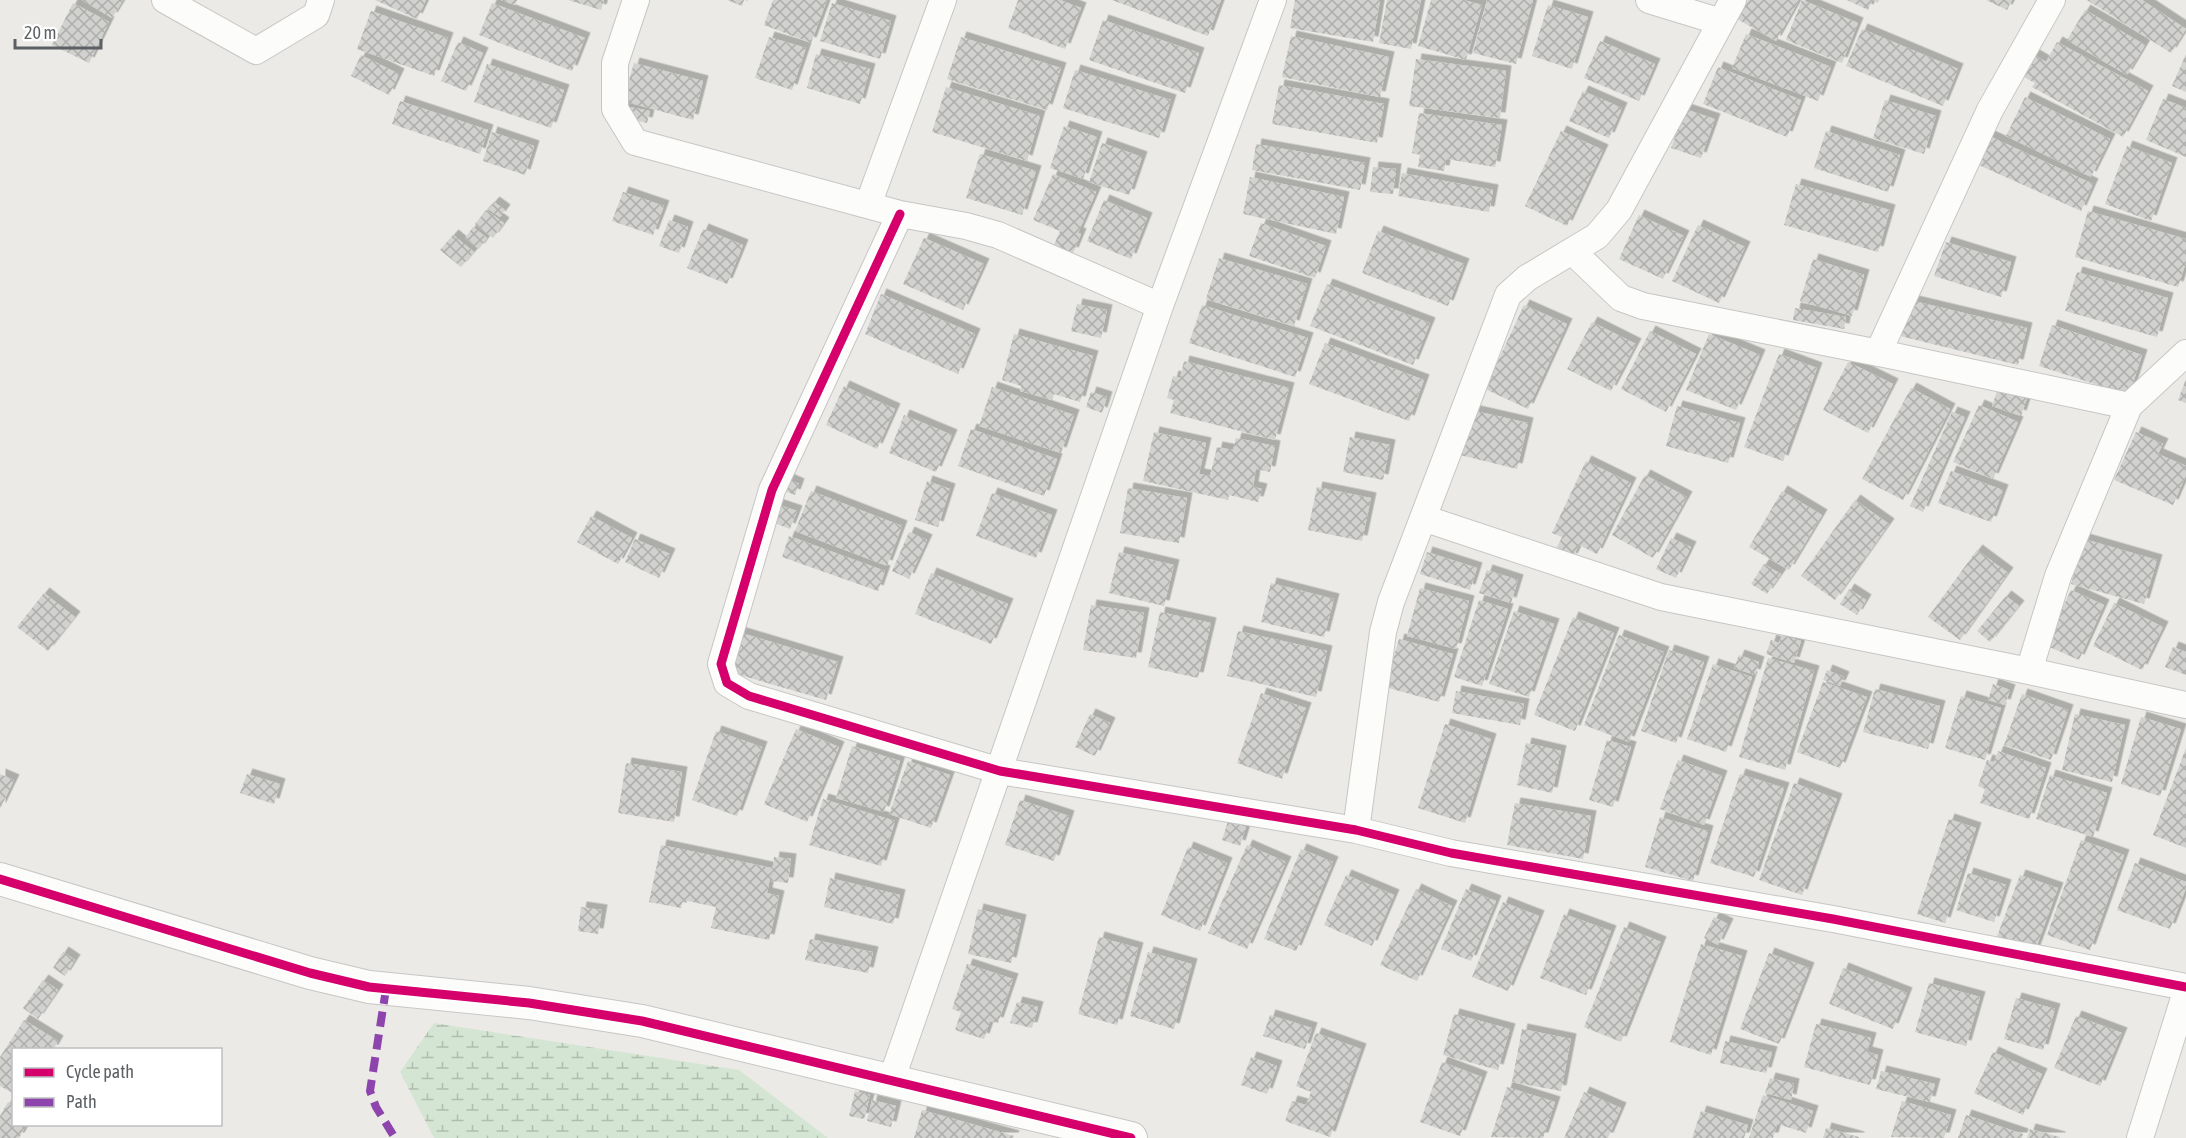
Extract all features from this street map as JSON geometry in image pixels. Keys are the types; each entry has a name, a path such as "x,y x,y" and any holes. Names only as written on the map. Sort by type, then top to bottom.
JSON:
{"street":[{"path":"165,0 256,51 316,15 321,0"},
{"path":"636,0 615,63 615,109 635,141 900,214 966,226 998,235 1160,306"},
{"path":"868,205 943,0"},
{"path":"891,1081 1160,306 1273,0"},
{"path":"1649,0 1721,22"},
{"path":"1356,830 1383,632 1391,602 1508,295 1527,278 1597,236 1619,210 1733,0"},
{"path":"1878,353 1990,110 2052,0"},
{"path":"900,214 771,490 721,664 727,683 749,696 1000,771 1356,830 1451,853 1833,919 2186,989 2140,1138"},
{"path":"1572,251 1621,298 1643,306 2129,406"},
{"path":"2029,670 2058,576 2129,406 2186,354"},
{"path":"1423,518 1661,597 2029,670 2186,705"},
{"path":"0,879 310,973 369,987 529,1003 642,1021 1131,1138"}],"green space":[{"path":"434,1023 739,1070 828,1138 434,1138 400,1072"}],"building":[{"path":"82,0 123,0 112,18"},
{"path":"375,0 426,0 417,19"},
{"path":"501,0 517,0 515,5"},
{"path":"568,0 604,0 601,10"},
{"path":"727,0 744,0 742,6"},
{"path":"773,0 827,0 811,43 764,25"},
{"path":"1018,0 1060,0 1081,8 1065,49 1008,28"},
{"path":"1112,0 1221,0 1208,36"},
{"path":"1295,0 1380,0 1373,42 1290,28"},
{"path":"1387,0 1421,0 1411,49 1379,43"},
{"path":"1431,0 1463,0 1482,5 1466,60 1418,46"},
{"path":"1487,0 1533,0 1516,64 1473,53"},
{"path":"1748,0 1799,0 1776,41 1737,19"},
{"path":"1802,0 1858,23 1842,63 1786,40"},
{"path":"1847,0 1872,0 1868,10"},
{"path":"1986,0 2012,0 2007,10"},
{"path":"2087,0 2142,0 2186,29 2171,53"},
{"path":"73,3 109,22 89,63 52,45"},
{"path":"492,3 585,38 572,71 479,35"},
{"path":"832,3 891,21 880,59 820,41"},
{"path":"1548,5 1588,17 1572,69 1532,56"},
{"path":"2085,10 2145,45 2127,75 2067,40"},
{"path":"371,11 448,38 434,76 357,49"},
{"path":"1103,20 1199,53 1185,93 1089,60"},
{"path":"1862,29 1958,69 1943,106 1846,66"},
{"path":"1746,34 1831,67 1818,101 1732,68"},
{"path":"1291,36 1389,57 1380,97 1282,77"},
{"path":"769,37 806,48 792,90 755,78"},
{"path":"961,37 1061,68 1047,110 947,79"},
{"path":"1600,41 1655,64 1639,101 1584,78"},
{"path":"458,42 483,53 466,91 441,81"},
{"path":"2057,42 2148,91 2123,137 2032,87 2035,83 2017,73 2029,52 2046,62"},
{"path":"816,54 870,69 860,104 807,88"},
{"path":"2186,54 2186,92 2172,86"},
{"path":"361,55 399,74 389,95 351,76"},
{"path":"1416,59 1506,71 1500,118 1409,106"},
{"path":"634,63 703,81 693,120 623,101"},
{"path":"487,64 564,90 551,128 474,102"},
{"path":"1718,67 1801,100 1787,137 1703,104"},
{"path":"1075,70 1171,100 1159,138 1063,108"},
{"path":"1279,85 1384,104 1377,143 1272,124"},
{"path":"946,87 1040,116 1027,161 932,132"},
{"path":"1583,91 1622,108 1609,138 1569,121"},
{"path":"2025,97 2110,139 2091,177 2006,136"},
{"path":"2163,99 2186,108 2186,157 2146,140"},
{"path":"1885,100 1936,116 1924,154 1873,138"},
{"path":"400,101 488,130 480,154 392,124"},
{"path":"624,106 650,111 647,123 621,117"},
{"path":"1685,109 1715,119 1701,158 1671,148"},
{"path":"1419,113 1502,125 1495,167 1446,159 1444,171 1418,167 1420,155 1412,153"},
{"path":"1064,126 1097,137 1083,179 1050,168"},
{"path":"1561,131 1603,150 1567,226 1525,206"},
{"path":"1826,131 1900,155 1888,192 1814,168"},
{"path":"492,132 534,146 525,175 483,161"},
{"path":"1985,134 2093,184 2081,211 1972,162"},
{"path":"1102,143 1142,157 1129,195 1089,182"},
{"path":"1256,144 1365,163 1360,190 1252,170"},
{"path":"2127,146 2172,163 2151,221 2105,204"},
{"path":"980,154 1036,171 1022,215 966,198"},
{"path":"1373,167 1396,169 1393,194 1370,192"},
{"path":"1402,173 1493,190 1489,212 1398,196"},
{"path":"1053,174 1096,192 1078,233 1081,234 1073,253 1054,245 1060,231 1033,220"},
{"path":"1250,177 1344,197 1336,234 1243,214"},
{"path":"1796,184 1890,210 1878,252 1784,225"},
{"path":"623,192 664,206 653,235 612,221"},
{"path":"1104,200 1147,218 1131,259 1087,241"},
{"path":"494,202 505,210 500,217 488,209"},
{"path":"486,210 504,223 493,238 475,224"},
{"path":"2088,211 2186,239 2186,262 2178,287 2075,257"},
{"path":"1639,215 1684,236 1663,279 1619,259"},
{"path":"669,220 688,227 679,253 659,246"},
{"path":"1261,223 1326,246 1315,278 1249,256"},
{"path":"1698,225 1745,247 1719,303 1672,281"},
{"path":"473,227 487,238 479,249 465,238"},
{"path":"703,229 743,245 727,284 687,268"},
{"path":"1378,231 1464,264 1448,306 1362,273"},
{"path":"453,235 474,252 461,267 440,250"},
{"path":"924,238 984,264 963,310 903,284"},
{"path":"1946,242 2011,262 2001,297 1934,276"},
{"path":"1219,258 1307,284 1294,326 1206,299"},
{"path":"1813,259 1864,275 1852,316 1800,301"},
{"path":"2077,272 2168,298 2157,337 2065,311"},
{"path":"1327,284 1430,323 1413,365 1310,326"},
{"path":"881,294 975,334 958,374 865,334"},
{"path":"1905,299 2027,328 2018,365 1896,335"},
{"path":"1077,304 1107,310 1101,338 1071,331"},
{"path":"1202,305 1308,338 1295,377 1189,343"},
{"path":"1524,305 1567,324 1528,409 1485,389"},
{"path":"1795,308 1846,317 1844,329 1793,320"},
{"path":"1592,322 1636,344 1611,391 1567,369"},
{"path":"2052,325 2142,355 2129,395 2039,366"},
{"path":"1650,331 1696,354 1666,412 1621,389"},
{"path":"1014,334 1093,356 1080,402 1054,394 1052,400 1020,391 1021,386 1002,380"},
{"path":"1709,334 1760,355 1736,410 1686,390"},
{"path":"1325,343 1424,380 1409,421 1309,384"},
{"path":"1779,354 1817,368 1783,461 1744,447"},
{"path":"1184,361 1289,388 1275,440 1170,413 1174,400 1167,398 1173,376 1180,378"},
{"path":"1848,362 1893,384 1868,433 1823,410"},
{"path":"2186,379 2186,403 2178,400"},
{"path":"844,386 895,409 877,449 826,425"},
{"path":"992,387 1074,415 1061,453 979,426"},
{"path":"1911,388 1950,409 1903,500 1862,479"},
{"path":"1998,388 2027,398 2021,416 1992,406"},
{"path":"1091,392 1107,397 1102,413 1086,407"},
{"path":"1979,405 2018,422 1993,479 1953,462"},
{"path":"1677,406 1740,423 1728,463 1666,446"},
{"path":"1471,410 1528,423 1517,469 1460,455"},
{"path":"1952,412 1965,417 1923,512 1910,506"},
{"path":"904,415 952,435 936,472 889,453"},
{"path":"971,429 1057,459 1044,496 958,466"},
{"path":"1154,432 1206,443 1199,474 1210,476 1217,447 1233,450 1236,438 1275,446 1270,472 1256,469 1253,487 1262,489 1258,502 1229,495 1228,500 1143,481"},
{"path":"2136,432 2163,444 2158,454 2186,466 2186,475 2173,505 2114,480"},
{"path":"1350,437 1390,445 1383,480 1343,472"},
{"path":"1586,461 1631,483 1597,554 1579,545 1572,559 1555,551 1562,537 1552,533"},
{"path":"1951,471 2003,490 1991,522 1938,503"},
{"path":"1645,475 1687,497 1653,558 1612,535"},
{"path":"783,477 799,484 795,495 777,488"},
{"path":"927,481 950,489 938,527 915,520"},
{"path":"1317,487 1371,498 1362,541 1308,530"},
{"path":"1128,488 1187,498 1179,543 1120,533"},
{"path":"811,491 902,526 887,566 795,531"},
{"path":"1782,491 1822,515 1789,570 1749,547"},
{"path":"992,493 1052,515 1036,558 976,536"},
{"path":"1855,500 1889,524 1835,600 1801,576"},
{"path":"776,504 797,511 790,529 769,521"},
{"path":"591,516 632,538 618,564 577,542"},
{"path":"909,532 927,540 909,579 892,571"},
{"path":"789,536 885,571 878,591 782,557"},
{"path":"1671,538 1691,547 1676,578 1656,569"},
{"path":"635,539 670,554 659,578 625,562"},
{"path":"2084,539 2157,560 2144,604 2071,584"},
{"path":"1977,550 2008,573 1960,640 1928,617"},
{"path":"1119,552 1174,565 1164,606 1109,593"},
{"path":"1427,552 1477,568 1470,590 1420,574"},
{"path":"1764,564 1781,574 1767,594 1751,584"},
{"path":"1487,570 1518,580 1511,603 1479,593"},
{"path":"931,573 1008,604 991,644 915,614"},
{"path":"1271,583 1334,599 1324,637 1261,622"},
{"path":"1420,588 1469,601 1456,649 1407,636"},
{"path":"1849,589 1866,600 1857,615 1840,604"},
{"path":"2071,590 2104,605 2079,660 2045,645"},
{"path":"44,593 75,617 48,651 17,627"},
{"path":"2006,596 2019,606 1990,642 1977,631"},
{"path":"1479,600 1508,609 1482,686 1454,677"},
{"path":"2114,603 2163,627 2142,670 2093,646"},
{"path":"1091,605 1144,613 1136,658 1083,650"},
{"path":"1514,611 1554,624 1529,697 1489,684"},
{"path":"1160,612 1211,623 1198,678 1148,667"},
{"path":"1573,617 1614,633 1575,731 1534,715"},
{"path":"1238,631 1327,651 1316,697 1227,676"},
{"path":"738,632 838,662 826,700 726,671"},
{"path":"1619,635 1664,652 1629,742 1584,725"},
{"path":"1782,635 1801,641 1794,663 1766,654 1771,640 1779,643"},
{"path":"1399,639 1453,654 1439,702 1385,687"},
{"path":"2173,647 2186,652 2186,675 2165,667"},
{"path":"1669,650 1704,662 1676,743 1641,731"},
{"path":"1739,655 1759,662 1755,675 1734,668"},
{"path":"1768,658 1814,671 1785,770 1739,757"},
{"path":"1713,664 1752,677 1726,752 1687,739"},
{"path":"1827,670 1844,677 1840,686 1823,680"},
{"path":"1823,682 1867,697 1840,768 1797,752"},
{"path":"1993,684 2010,690 2005,705 1988,700"},
{"path":"1875,689 1940,706 1928,749 1863,732"},
{"path":"1456,691 1524,704 1520,725 1452,713"},
{"path":"1261,693 1306,708 1282,779 1237,763"},
{"path":"2022,694 2068,710 2051,760 2004,745"},
{"path":"1961,696 2001,708 1985,760 1945,748"},
{"path":"1090,714 1110,723 1095,756 1075,747"},
{"path":"2075,714 2125,725 2112,782 2062,770"},
{"path":"2141,717 2181,729 2160,796 2121,784"},
{"path":"1445,724 1491,739 1465,823 1418,808"},
{"path":"796,729 839,747 807,822 764,804"},
{"path":"716,731 762,747 737,816 692,800"},
{"path":"1607,740 1631,747 1613,807 1589,800"},
{"path":"1526,743 1561,751 1552,793 1517,785"},
{"path":"852,746 900,761 884,812 836,798"},
{"path":"2186,748 2186,848 2153,835"},
{"path":"1998,751 2046,768 2029,819 1980,803 1985,789 1978,786 1987,760 1994,762"},
{"path":"1678,760 1722,776 1704,825 1660,809"},
{"path":"908,761 950,775 931,828 889,814"},
{"path":"626,763 682,772 674,822 618,813"},
{"path":"0,774 14,780 0,809"},
{"path":"247,774 280,784 274,804 240,793"},
{"path":"1740,774 1784,788 1754,877 1710,863"},
{"path":"2050,775 2107,793 2093,837 2036,819"},
{"path":"1794,783 1837,799 1802,895 1759,880"},
{"path":"823,799 895,821 881,866 809,845"},
{"path":"1020,800 1069,816 1054,861 1005,845"},
{"path":"1515,803 1591,816 1583,859 1507,845"},
{"path":"1660,817 1708,831 1693,881 1645,867"},
{"path":"1949,819 1976,828 1945,923 1917,914"},
{"path":"1228,821 1246,827 1240,846 1222,840"},
{"path":"2081,840 2124,855 2090,950 2047,935"},
{"path":"661,845 772,868 767,893 779,896 769,940 711,928 716,907 683,900 681,908 649,902"},
{"path":"1247,845 1286,862 1247,949 1208,933"},
{"path":"1188,847 1227,863 1200,931 1161,915"},
{"path":"1301,849 1333,862 1296,951 1264,939"},
{"path":"774,857 791,859 788,883 771,881"},
{"path":"2135,863 2186,882 2186,888 2170,929 2117,910"},
{"path":"1968,873 2006,885 1994,922 1956,910"},
{"path":"1346,875 1394,895 1372,946 1324,925"},
{"path":"2020,875 2058,888 2033,956 1995,942"},
{"path":"830,878 900,895 893,924 824,907"},
{"path":"1416,889 1452,906 1417,981 1380,965"},
{"path":"1466,889 1496,901 1471,961 1441,949"},
{"path":"1503,902 1539,916 1508,991 1472,977"},
{"path":"581,907 602,910 598,934 578,931"},
{"path":"978,909 1021,920 1011,963 968,954"},
{"path":"1564,914 1611,931 1586,995 1540,978"},
{"path":"1714,917 1728,924 1718,945 1704,938"},
{"path":"1624,927 1661,942 1621,1042 1584,1027"},
{"path":"1099,937 1138,948 1117,1025 1078,1014"},
{"path":"810,939 873,952 868,973 805,960"},
{"path":"1701,944 1742,956 1711,1055 1670,1042"},
{"path":"63,952 75,960 65,976 53,968"},
{"path":"1148,952 1192,964 1174,1029 1130,1016"},
{"path":"1769,953 1809,968 1779,1044 1740,1029"},
{"path":"967,964 1013,979 998,1023 990,1021 984,1039 955,1030 961,1012 952,1009"},
{"path":"1843,968 1907,993 1893,1029 1829,1004"},
{"path":"43,980 58,990 38,1019 23,1008"},
{"path":"1929,983 1980,997 1966,1046 1915,1032"},
{"path":"2016,998 2055,1009 2043,1050 2004,1039"},
{"path":"1017,1002 1038,1007 1032,1028 1010,1023"},
{"path":"1454,1014 1510,1029 1498,1070 1443,1055"},
{"path":"1270,1015 1312,1028 1305,1049 1263,1036"},
{"path":"2076,1016 2122,1033 2100,1086 2054,1068"},
{"path":"24,1020 58,1041 54,1048 12,1048 12,1093 0,1086 0,1057"},
{"path":"1816,1024 1871,1038 1867,1052 1878,1055 1870,1085 1804,1067"},
{"path":"1522,1029 1571,1039 1561,1091 1512,1082"},
{"path":"1316,1033 1361,1049 1330,1137 1285,1121 1292,1101 1306,1105 1311,1092 1296,1086"},
{"path":"1725,1041 1772,1052 1766,1073 1720,1063"},
{"path":"1993,1052 2042,1074 2023,1115 1974,1093"},
{"path":"1251,1057 1277,1066 1267,1094 1241,1085"},
{"path":"1442,1062 1482,1077 1460,1136 1420,1122"},
{"path":"1881,1071 1935,1084 1930,1102 1876,1089"},
{"path":"1770,1078 1794,1084 1791,1100 1765,1093"},
{"path":"1507,1087 1555,1102 1543,1138 1491,1137"},
{"path":"855,1091 870,1095 864,1119 849,1116"},
{"path":"1584,1092 1621,1108 1608,1138 1564,1138"},
{"path":"1763,1095 1813,1111 1806,1133 1777,1124 1773,1138 1749,1138"},
{"path":"872,1100 896,1106 891,1127 867,1121"},
{"path":"1902,1101 1951,1115 1944,1138 1891,1137"},
{"path":"8,1102 12,1104 12,1126 26,1126 19,1138 0,1138 0,1116"},
{"path":"922,1110 1014,1136 1013,1138 914,1138"},
{"path":"1701,1111 1748,1125 1744,1138 1692,1138"},
{"path":"1966,1115 2023,1134 2022,1138 1958,1138"},
{"path":"1826,1128 1859,1137 1859,1138 1823,1138"},
{"path":"2030,1129 2060,1137 2060,1138 2027,1138"}],"marked path":[{"path":"386,989 370,1091 376,1107 395,1138"}],"cycle path":[{"path":"900,214 772,490 721,664 727,683 749,696 1000,771 1356,830 1451,853 1833,919 2186,987"},
{"path":"0,879 310,973 369,987 529,1003 642,1021 1131,1138"}]}
